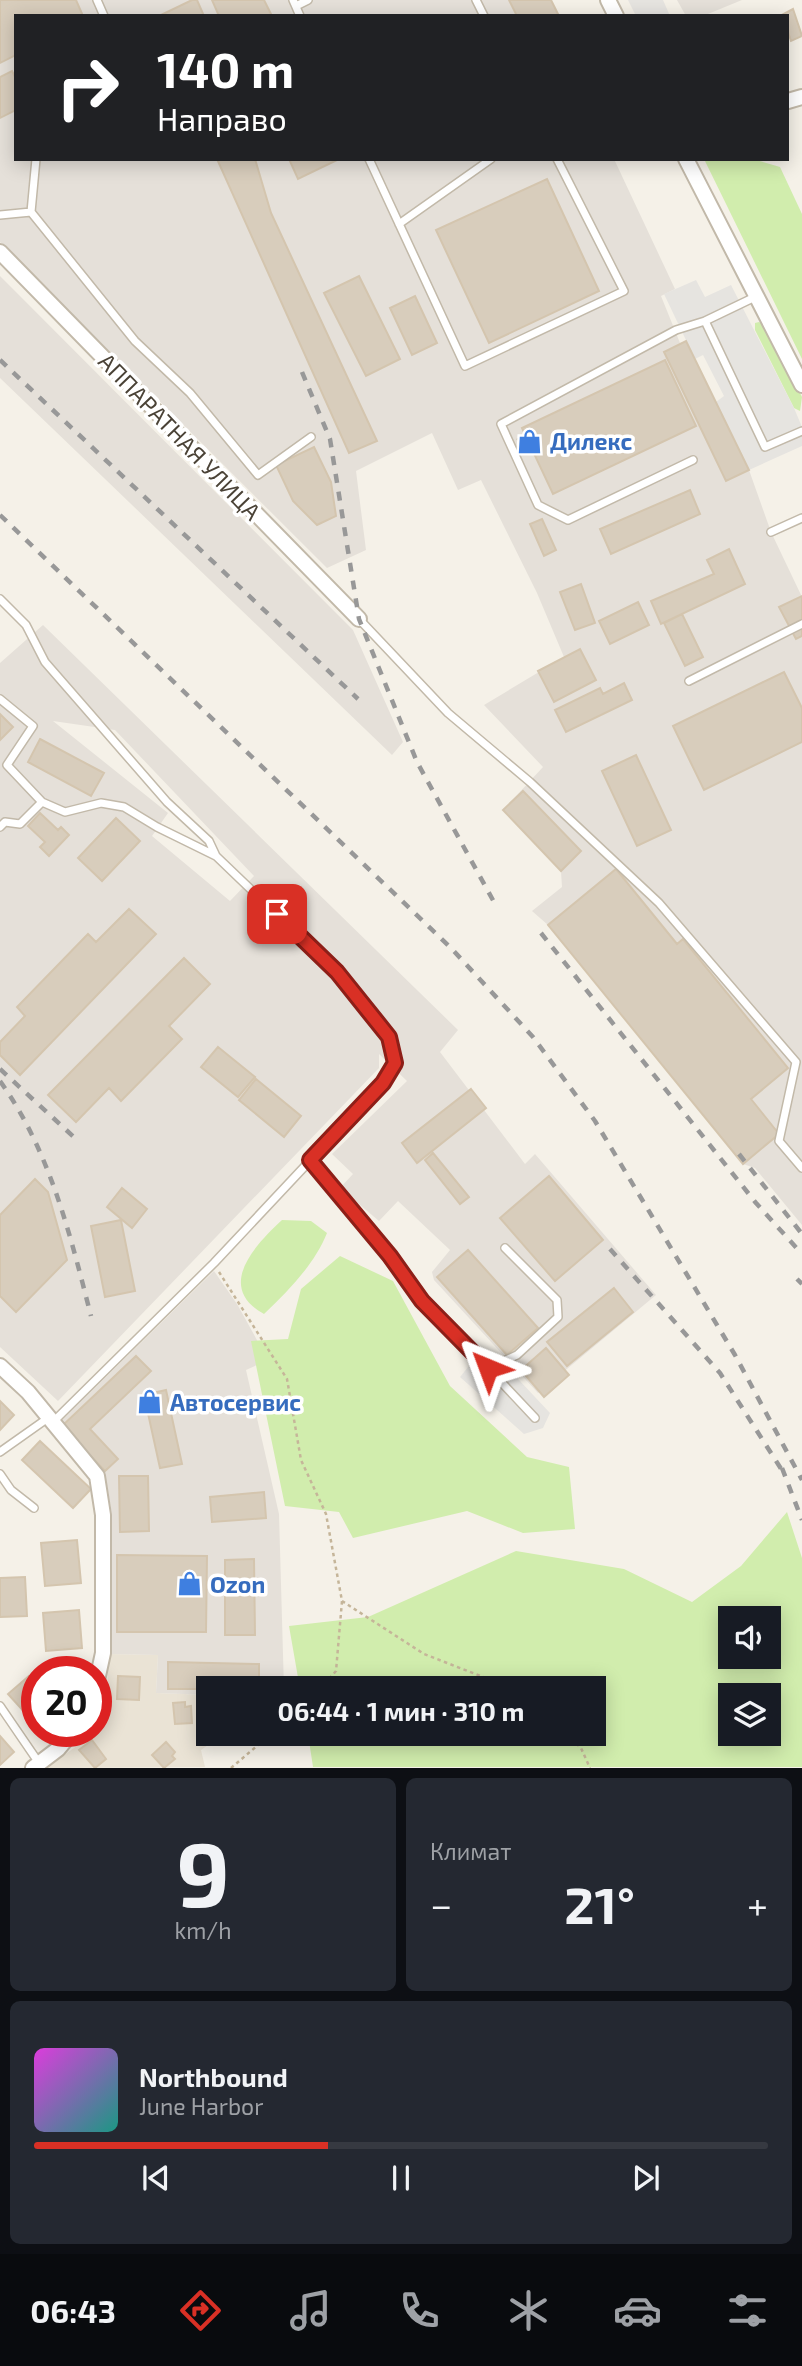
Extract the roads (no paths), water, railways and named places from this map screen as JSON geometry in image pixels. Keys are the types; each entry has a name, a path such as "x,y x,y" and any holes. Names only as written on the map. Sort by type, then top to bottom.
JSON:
{"street":[{"path":"687,161 802,385"},
{"name":"АППАРАТНАЯ УЛИЦА","path":"0,252 359,619"},
{"path":"0,1366 28,1391 97,1476 103,1515 102,1656"},
{"path":"36,1765 60,1747"}],"lane":[{"path":"294,3 308,0"},
{"path":"36,161 31,212 135,341 190,393 258,475 311,437"},
{"path":"370,161 465,366 624,291 558,161"},
{"path":"400,224 488,161"},
{"path":"0,215 31,212"},
{"path":"693,460 568,520 538,505 501,424 676,330 705,321 755,297"},
{"path":"705,321 765,447 802,431"},
{"path":"771,532 802,518"},
{"path":"0,599 26,625 45,662 167,803 209,841 216,856"},
{"path":"359,619 448,713 530,782 659,903 796,1062 779,1141 802,1168"},
{"path":"690,681 802,624"},
{"path":"0,699 33,726 7,765 42,802 65,812 101,803 124,807 157,828 216,856 337,972 389,1037 395,1063 383,1083 214,1263 50,1420 0,1452"},
{"path":"2,822 20,824 42,802"},
{"path":"310,1160 390,1256 422,1301 535,1418"},
{"path":"488,1368 517,1356 558,1317 556,1300 505,1248"},
{"path":"0,1475 11,1490 34,1508"},
{"path":"0,1706 36,1765"}],"railway":[{"path":"0,360 358,699"},
{"path":"302,372 330,439 359,619 417,762 494,902"},
{"path":"0,515 451,948 533,1037 595,1121 735,1355 802,1480"},
{"path":"541,933 756,1203 802,1254"},
{"path":"0,1069 76,1139"},
{"path":"0,1081 45,1164 66,1224 91,1316"},
{"path":"739,1154 802,1234"},
{"path":"610,1249 720,1373 785,1475"},
{"path":"797,1279 802,1284"},
{"path":"782,1468 802,1520"}],"place":[{"name":"Дилекс","path":"530,441"},
{"name":"Автосервис","path":"150,1402"},
{"name":"Ozon","path":"190,1584"}]}
